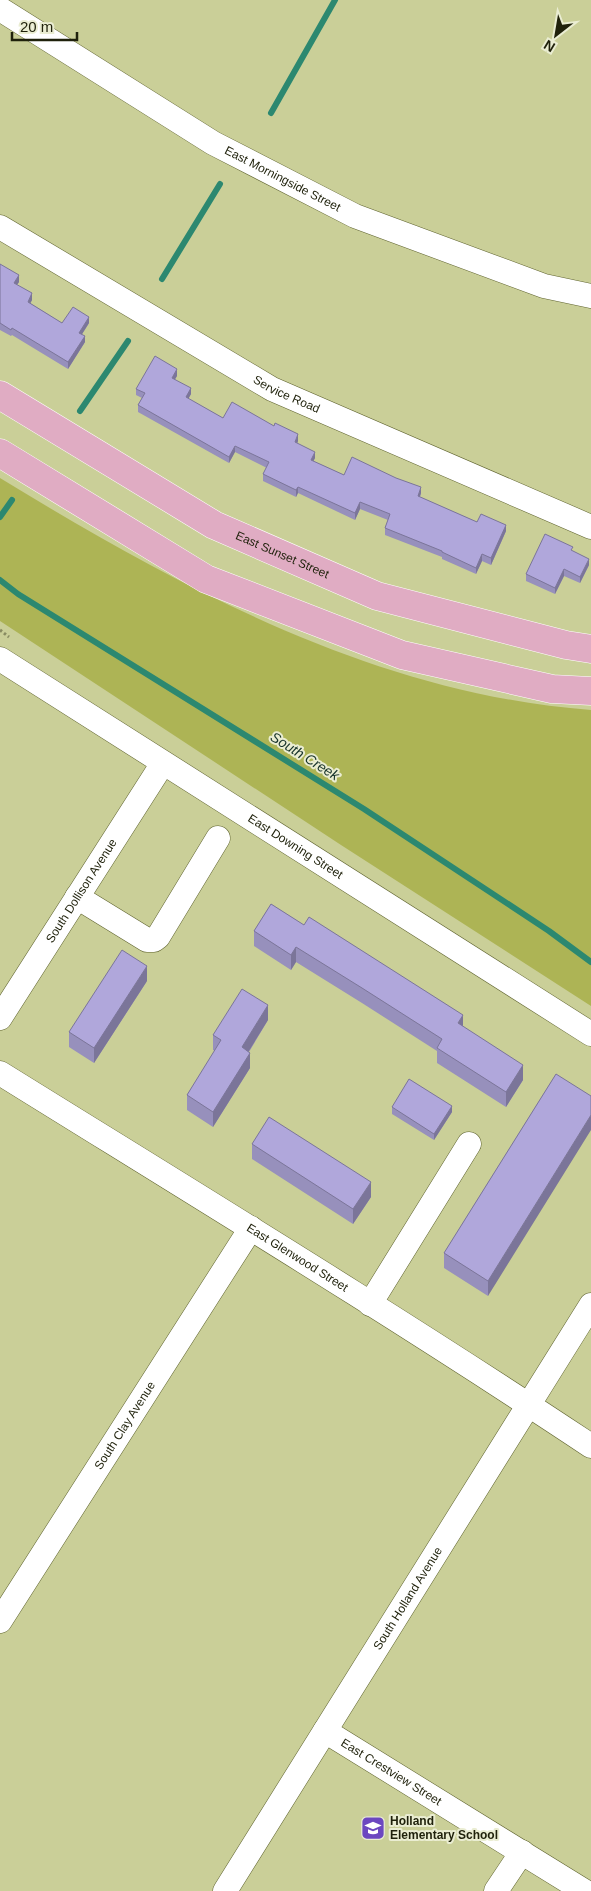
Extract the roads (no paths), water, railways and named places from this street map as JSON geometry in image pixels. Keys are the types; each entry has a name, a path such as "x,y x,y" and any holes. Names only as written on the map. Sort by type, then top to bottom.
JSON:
{"main road":[{"name":"East Sunset Street","path":"0,395 214,525 377,596 566,645 591,649"},
{"path":"0,453 206,579 402,654 552,688 591,692"}],"street":[{"name":"East Morningside Street","path":"3,9 213,142 355,216 544,286 591,296"},
{"name":"Service Road","path":"0,227 272,390 591,527"},
{"name":"East Downing Street","path":"0,659 591,1034"},
{"name":"South Dollison Avenue","path":"0,1018 163,763"},
{"path":"77,897 147,940 154,940 158,937 218,838"},
{"name":"East Glenwood Street","path":"0,1073 251,1228 591,1446"},
{"path":"370,1304 469,1144"},
{"name":"South Clay Avenue","path":"0,1621 251,1228"},
{"name":"South Holland Avenue","path":"234,1888 325,1731 591,1305"},
{"name":"East Crestview Street","path":"325,1731 584,1891"},
{"path":"496,1891 522,1852"}],"waterway":[{"path":"271,113 335,0"},
{"path":"162,279 220,184"},
{"path":"80,411 128,341"},
{"path":"0,517 12,500"},
{"name":"South Creek","path":"0,580 18,594 364,809 549,931 591,962"}],"place":[{"name":"Holland Elementary School","path":"373,1828"}]}
